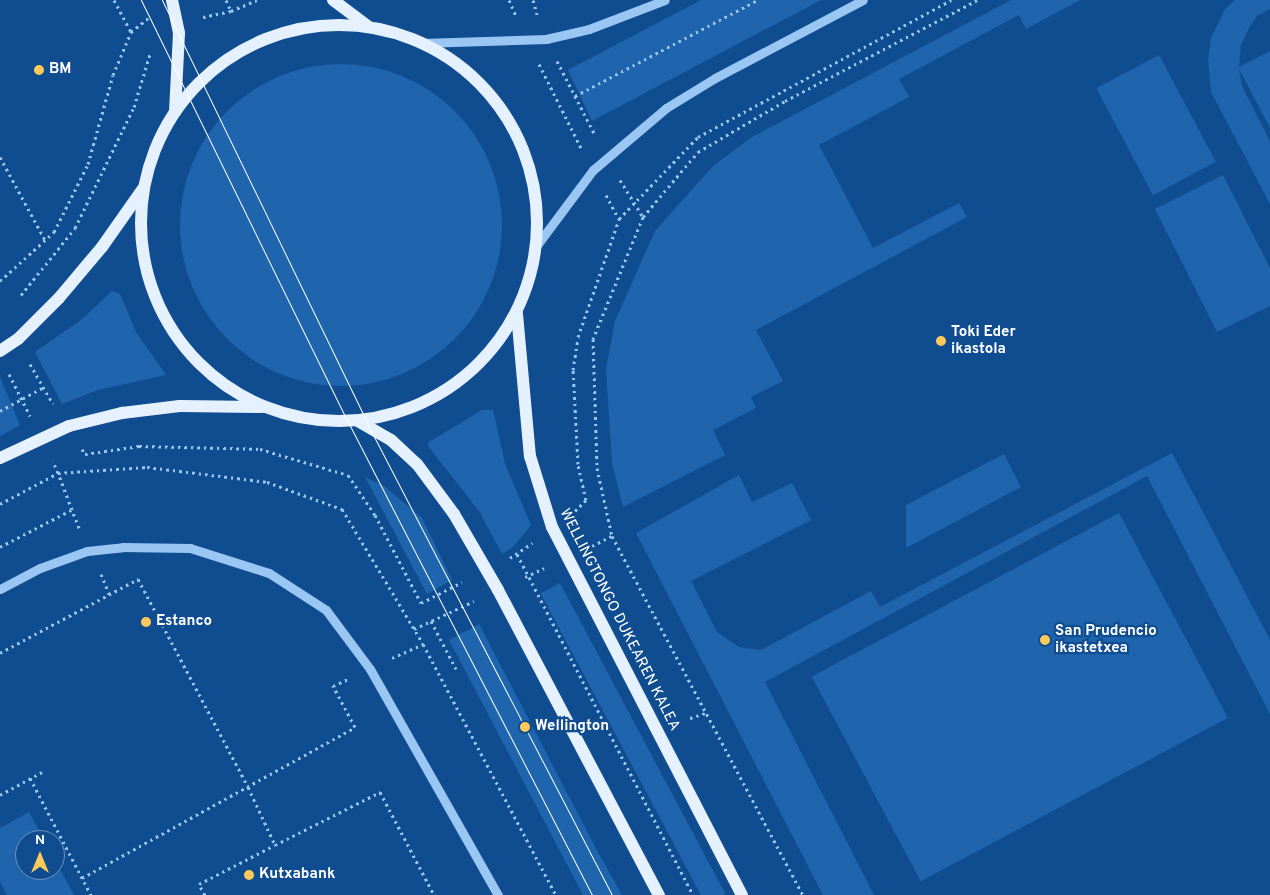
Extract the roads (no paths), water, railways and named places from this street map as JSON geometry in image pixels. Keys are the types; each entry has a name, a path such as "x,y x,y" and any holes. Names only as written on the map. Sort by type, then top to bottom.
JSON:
{"main road":[{"path":"333,0 370,27"},
{"path":"173,3 178,23 175,112"},
{"path":"370,27 422,43 453,61 480,83 503,110 520,141 532,175 538,209 537,245 530,280 517,314 496,346 469,374 438,396 403,412 358,421 305,418 264,407 230,389 200,364 170,326 156,301 145,264 140,226 144,188 156,148 175,112 202,80 226,61 252,46 280,34 309,28 370,27"},
{"path":"0,351 18,339 59,298 96,255 144,188"},
{"name":"WELLINGTONGO DUKEAREN KALEA","path":"517,314 530,456 552,527 742,895"},
{"path":"0,458 69,426 122,413 180,406 264,407"},
{"path":"358,421 391,440 417,464 454,514 486,570 659,895"}],"street":[{"path":"422,43 546,39 589,29 665,0"},
{"path":"537,245 593,170 666,108 715,78 863,0"},
{"path":"0,589 40,568 87,551 123,547 190,548 269,573 326,610 370,669 498,895"}],"tram line":[{"path":"141,0 348,422 592,895"},
{"path":"162,0 369,427 612,895"}],"place":[{"name":"BM","path":"39,70"},
{"name":"Toki Eder ikastola","path":"941,341"},
{"name":"Estanco","path":"146,622"},
{"name":"San Prudencio ikastetxea","path":"1045,640"},
{"name":"Wellington","path":"525,727"},
{"name":"Kutxabank","path":"249,875"}]}
